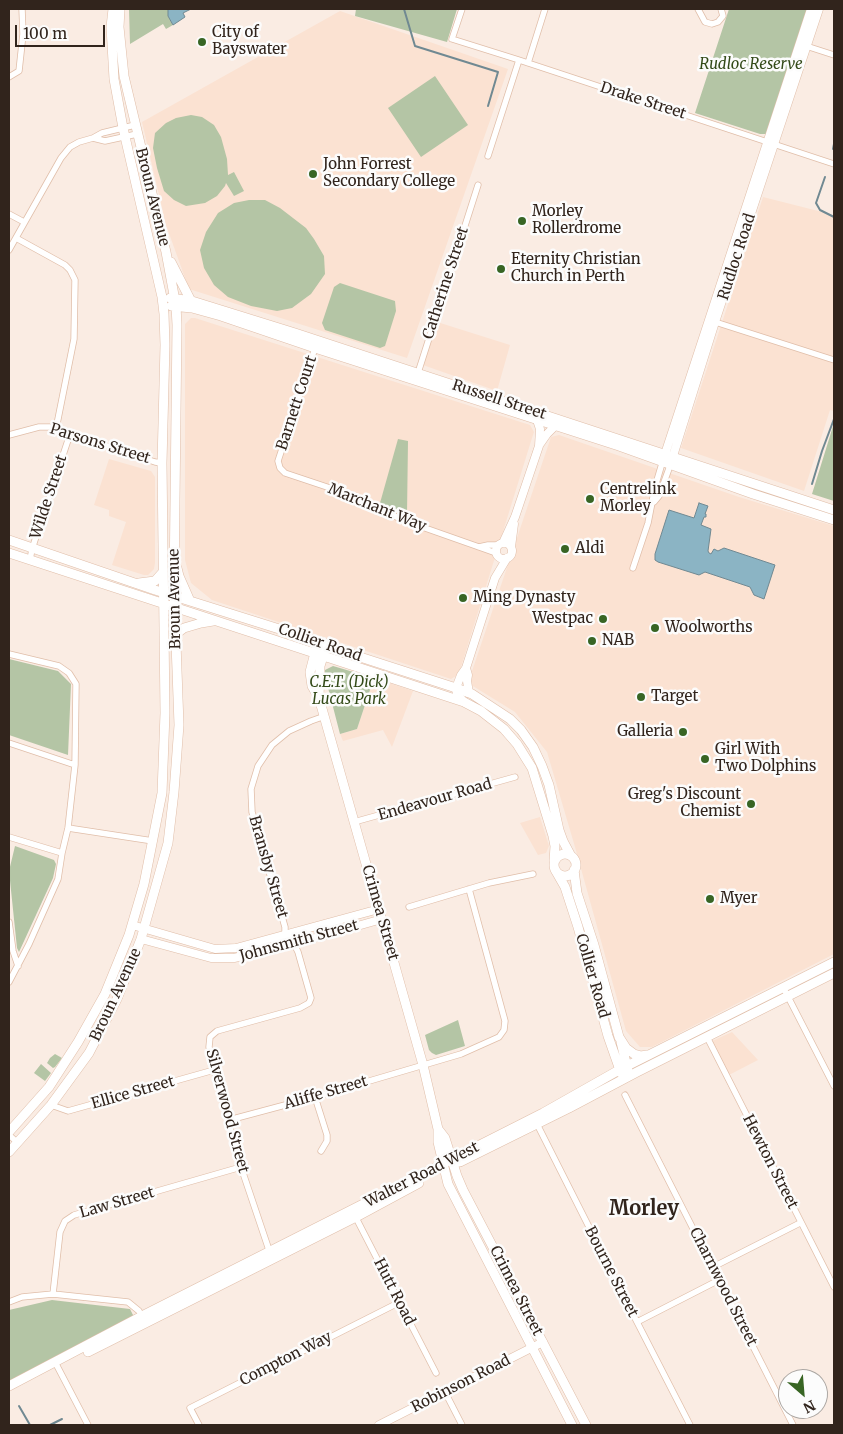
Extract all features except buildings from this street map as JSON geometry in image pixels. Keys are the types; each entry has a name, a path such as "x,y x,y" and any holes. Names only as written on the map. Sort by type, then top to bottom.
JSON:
{"main road":[{"name":"Broun Avenue","path":"9,1133 49,1087 78,1042 105,994 129,935 144,884 162,793 165,713 162,463 166,345 163,301 124,133 113,73 111,27 113,9"},
{"name":"Broun Avenue","path":"9,1152 51,1105 89,1053 118,999 142,934 168,843 174,792 178,725 174,553 177,325 166,252 124,76 119,27 120,9"},
{"path":"166,252 193,305 182,316 177,325"},
{"name":"Russell Street","path":"163,301 193,305 543,419 632,444 782,503 834,520"},
{"name":"Russell Street","path":"543,419 555,426 618,446 778,491 834,510"},
{"path":"778,491 782,503"},
{"name":"Collier Road","path":"9,540 136,584 322,643 469,693 510,719 521,730 533,747 549,785 559,830 571,856"},
{"name":"Collier Road","path":"9,553 464,702 481,711 504,729 527,758 532,768 555,846 554,861"},
{"path":"174,553 179,576 190,601"},
{"path":"136,584 156,581 163,572"},
{"path":"176,634 184,628 193,625 218,621"},
{"name":"Crimea Street","path":"322,643 319,655 310,672 312,686 320,698 423,1065 438,1129 445,1138 448,1184 572,1425"},
{"path":"562,854 571,856 576,863 573,873 567,876 557,874 554,868 554,861 562,854"},
{"name":"Collier Road","path":"574,870 577,893 594,945 619,1037 623,1068"},
{"name":"Collier Road","path":"557,874 565,887 626,1077"},
{"name":"Walter Road West","path":"536,1121 623,1068 834,962"},
{"name":"Walter Road West","path":"9,1392 144,1319 834,973"},
{"name":"Collier Road","path":"619,1037 626,1048 634,1054 642,1056 650,1054"},
{"name":"Crimea Street","path":"448,1165 463,1190 586,1425"},
{"name":"Walter Road West","path":"9,1386 56,1365"}],"street":[{"path":"9,77 19,71 22,9"},
{"name":"Drake Street","path":"462,9 452,39 834,164"},
{"path":"528,63 545,9"},
{"path":"698,9 705,22 712,24 718,22 723,16 721,9"},
{"name":"Rudloc Road","path":"633,568 653,504 659,496 668,459 803,45 811,9"},
{"name":"Rudloc Road","path":"803,45 819,9"},
{"path":"803,45 834,55"},
{"path":"488,156 520,60"},
{"path":"93,138 105,141 136,130"},
{"path":"9,250 70,147 102,133 124,133 136,130"},
{"name":"Catherine Street","path":"417,377 478,185"},
{"path":"9,214 24,222"},
{"path":"16,238 65,265 70,270 74,280 74,339 56,429"},
{"path":"713,321 834,360"},
{"name":"Barnett Court","path":"278,465 316,345"},
{"path":"539,446 540,429 543,419"},
{"path":"464,702 457,694 456,688 466,668 495,578 501,548 515,517 539,446 555,426"},
{"name":"Parsons Street","path":"9,436 38,427 50,427 162,463"},
{"name":"Wilde Street","path":"30,560 70,434"},
{"name":"Marchant Way","path":"278,465 285,473 330,488 408,522 479,547 501,548"},
{"path":"495,578 511,553 501,548"},
{"path":"9,654 59,666 69,673 76,684 75,765 68,828 58,879 29,944 9,982"},
{"path":"466,668 468,675 466,682 469,693"},
{"name":"Bransby Street","path":"285,934 285,927 252,812 251,789 258,766 272,745 289,730 324,716"},
{"path":"9,743 75,765"},
{"name":"Endeavour Road","path":"354,822 515,777"},
{"path":"68,828 153,841"},
{"path":"9,846 10,837 62,853"},
{"path":"409,907 470,889 533,874"},
{"name":"Aliffe Street","path":"229,1120 315,1097 470,1051 499,1036 504,1030 505,1021 470,889"},
{"name":"Johnsmith Street","path":"129,935 142,934 215,949 236,948 379,909"},
{"name":"Johnsmith Street","path":"132,925 142,934 211,958 234,958 294,944 382,919"},
{"path":"9,922 12,951 18,966"},
{"name":"Silverwood Street","path":"271,1255 241,1167 209,1047 210,1037 217,1031 300,1008 309,1003 311,998 294,944"},
{"path":"783,987 834,1086"},
{"name":"Hewton Street","path":"707,1036 834,1287"},
{"name":"Ellice Street","path":"51,1105 68,1111 214,1070"},
{"name":"Charnwood Street","path":"625,1095 793,1425"},
{"path":"315,1097 327,1135 327,1141 321,1151"},
{"name":"Bourne Street","path":"536,1121 690,1425"},
{"path":"9,1133 18,1143"},
{"name":"Law Street","path":"53,1294 60,1232 65,1221 74,1215 241,1167"},
{"name":"Hutt Road","path":"354,1214 436,1373"},
{"path":"712,1267 800,1223"},
{"path":"828,1275 834,1272"},
{"path":"637,1322 719,1280"},
{"path":"9,1302 22,1297 53,1294 128,1302 134,1306 144,1319"},
{"name":"Compton Way","path":"198,1425 190,1408 400,1302"},
{"name":"Robinson Road","path":"379,1425 542,1342"},
{"path":"56,1365 88,1425"},
{"path":"445,1392 462,1425"}],"shaded area":[{"name":"John Forrest Secondary College","path":"340,11 508,69 407,358 189,289 166,225 142,122"},
{"path":"763,197 834,215 834,411 830,410 804,491 681,448"},
{"path":"191,318 530,425 534,432 461,667 456,676 451,679 212,600 191,583 185,560 185,324"},
{"path":"434,321 510,345 497,391 420,364"},
{"name":"Galleria","path":"559,435 739,497 834,526 834,954 652,1047 640,1047 626,1031 547,752 515,712 468,683 551,437"},
{"path":"109,459 151,471 155,477 155,563 154,569 148,575 112,565 126,522 109,516 109,510 94,505"},
{"path":"374,678 413,691 392,747 383,730 343,741 340,734 357,729"},
{"path":"540,817 549,846 546,853 538,855 520,823"},
{"path":"732,1032 758,1060 727,1076 710,1042"}],"green space":[{"path":"129,9 168,9 168,16 173,25 166,29 163,24 130,44"},
{"path":"356,9 457,9 447,42 355,16"},
{"name":"Rudloc Reserve","path":"729,9 810,9 767,134 760,134 695,113"},
{"path":"435,76 468,125 421,157 388,108"},
{"path":"191,115 202,117 214,125 221,137 227,159 228,175 234,172 244,191 234,196 226,183 217,196 205,203 186,206 174,200 164,191 153,148 155,133 166,123 176,118"},
{"path":"249,200 265,200 280,208 306,228 324,256 325,274 311,294 292,308 277,311 251,306 228,297 214,285 204,268 200,250 206,232 218,213 234,203"},
{"path":"340,283 395,301 396,311 385,346 380,348 325,330 322,323 334,287"},
{"path":"834,423 834,501 812,494"},
{"path":"398,439 408,441 407,514 380,503"},
{"path":"9,659 58,671 71,684 68,755 9,735"},
{"name":"C.E.T. (Dick) Lucas Park","path":"333,666 374,678 357,729 340,734 325,676 325,670"},
{"path":"15,846 54,860 56,864 53,878 19,952 9,871"},
{"path":"458,1020 465,1046 436,1055 432,1053 429,1050 425,1035"},
{"path":"55,1054 62,1058 53,1068 47,1063"},
{"path":"41,1064 51,1073 45,1081 34,1073"},
{"path":"52,1300 130,1309 135,1319 9,1381 9,1310"}],"water":[{"path":"168,9 191,9 183,13 185,17 173,25 168,16"},
{"path":"699,503 708,506 705,514 706,517 704,517 701,525 711,529 709,553 711,554 714,549 718,551 724,548 775,565 764,599 754,595 750,587 705,572 699,575 655,560 655,554 669,510 694,518"}],"waterway":[{"path":"404,9 415,46 498,72 488,106"},
{"path":"833,149 834,144"},
{"path":"825,177 816,203 820,210 834,217"},
{"path":"812,484 834,419"},
{"path":"19,1406 30,1425"},
{"path":"50,1425 62,1419"}],"place":[{"name":"City of Bayswater","path":"202,42"},
{"name":"John Forrest Secondary College","path":"313,174"},
{"name":"Morley Rollerdrome","path":"522,221"},
{"name":"Eternity Christian Church in Perth","path":"501,269"},
{"name":"Centrelink Morley","path":"590,499"},
{"name":"Aldi","path":"565,549"},
{"name":"Ming Dynasty","path":"463,598"},
{"name":"Westpac","path":"603,619"},
{"name":"Woolworths","path":"655,628"},
{"name":"NAB","path":"592,641"},
{"name":"Target","path":"641,697"},
{"name":"Galleria","path":"683,732"},
{"name":"Girl With Two Dolphins","path":"705,759"},
{"name":"Greg's Discount Chemist","path":"751,804"},
{"name":"Myer","path":"710,899"}],"district":[{"name":"Morley","path":"644,1209"}]}
